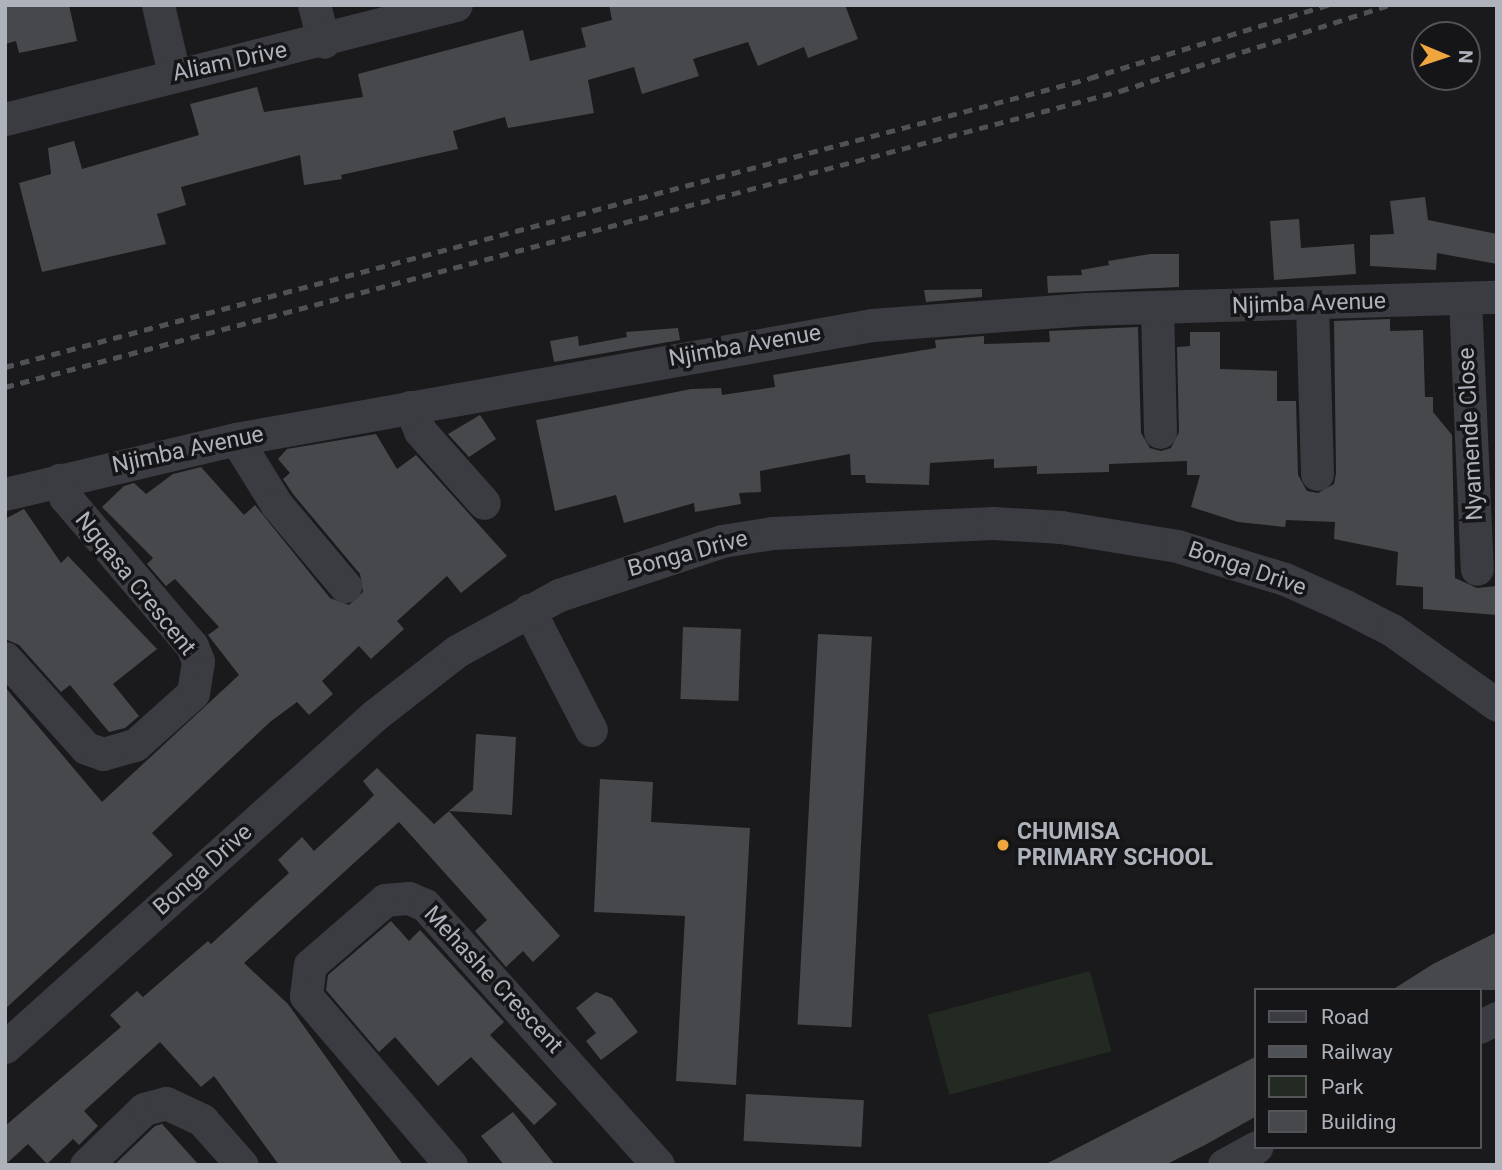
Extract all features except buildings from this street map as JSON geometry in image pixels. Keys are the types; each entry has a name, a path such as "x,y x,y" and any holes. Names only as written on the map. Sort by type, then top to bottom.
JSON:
{"street":[{"path":"158,5 174,74"},
{"path":"314,5 324,42"},
{"name":"Aliam Drive","path":"5,119 174,74 324,42 456,5"},
{"name":"Njimba Avenue","path":"5,494 236,439 872,325 1157,309 1481,298"},
{"name":"Nyamende Close","path":"1477,569 1481,298"},
{"path":"1312,304 1317,474"},
{"path":"1157,309 1160,432"},
{"path":"410,407 420,431 484,503"},
{"path":"236,439 277,505 345,586"},
{"name":"Ngqasa Crescent","path":"5,658 86,748 103,754 135,745 194,693 198,661 192,646 65,497 60,480"},
{"name":"Bonga Drive","path":"5,1047 374,715 457,651 529,610 613,574 772,533 993,523 1061,527 1177,546 1285,579 1392,631 1497,705"},
{"path":"529,610 592,730"},
{"name":"Mehashe Crescent","path":"450,1165 306,996 310,965 385,900 409,898 425,905 657,1165"},
{"path":"1481,1026 1497,1018"},
{"path":"86,1165 144,1109 166,1103 202,1120 242,1165"},
{"path":"1224,1165 1254,1148"}],"green space":[{"path":"1090,971 1111,1051 949,1095 928,1014"}],"railway":[{"path":"5,367 1090,78 1328,5"},
{"path":"5,387 1120,91 1390,5"}],"place":[{"name":"CHUMISA PRIMARY SCHOOL","path":"1003,845"}]}
